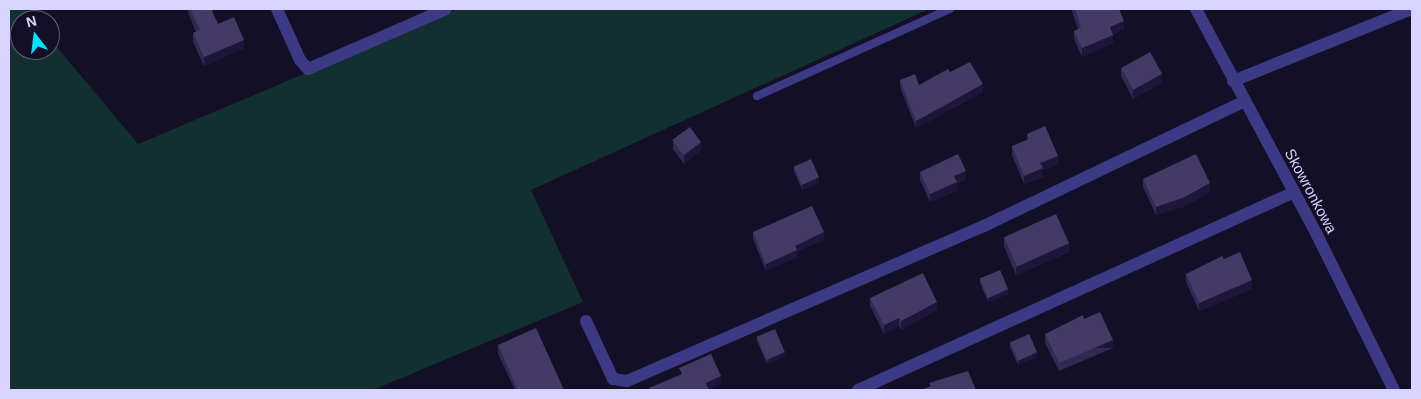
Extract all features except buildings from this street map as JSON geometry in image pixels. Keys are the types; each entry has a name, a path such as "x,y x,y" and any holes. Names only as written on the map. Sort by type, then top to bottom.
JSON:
{"street":[{"path":"277,9 300,60 308,69 446,9"},
{"name":"Skowronkowa","path":"1196,9 1294,192 1394,390"},
{"path":"1234,81 1411,9"},
{"path":"586,320 613,379 627,381 984,226 1245,101"},
{"path":"858,390 1294,192"}],"lane":[{"path":"757,96 950,9"}],"green space":[{"path":"9,9 27,10 10,10 10,60 60,60 60,51 138,144 458,9 929,9 531,190 583,302 373,390 9,390"}]}
